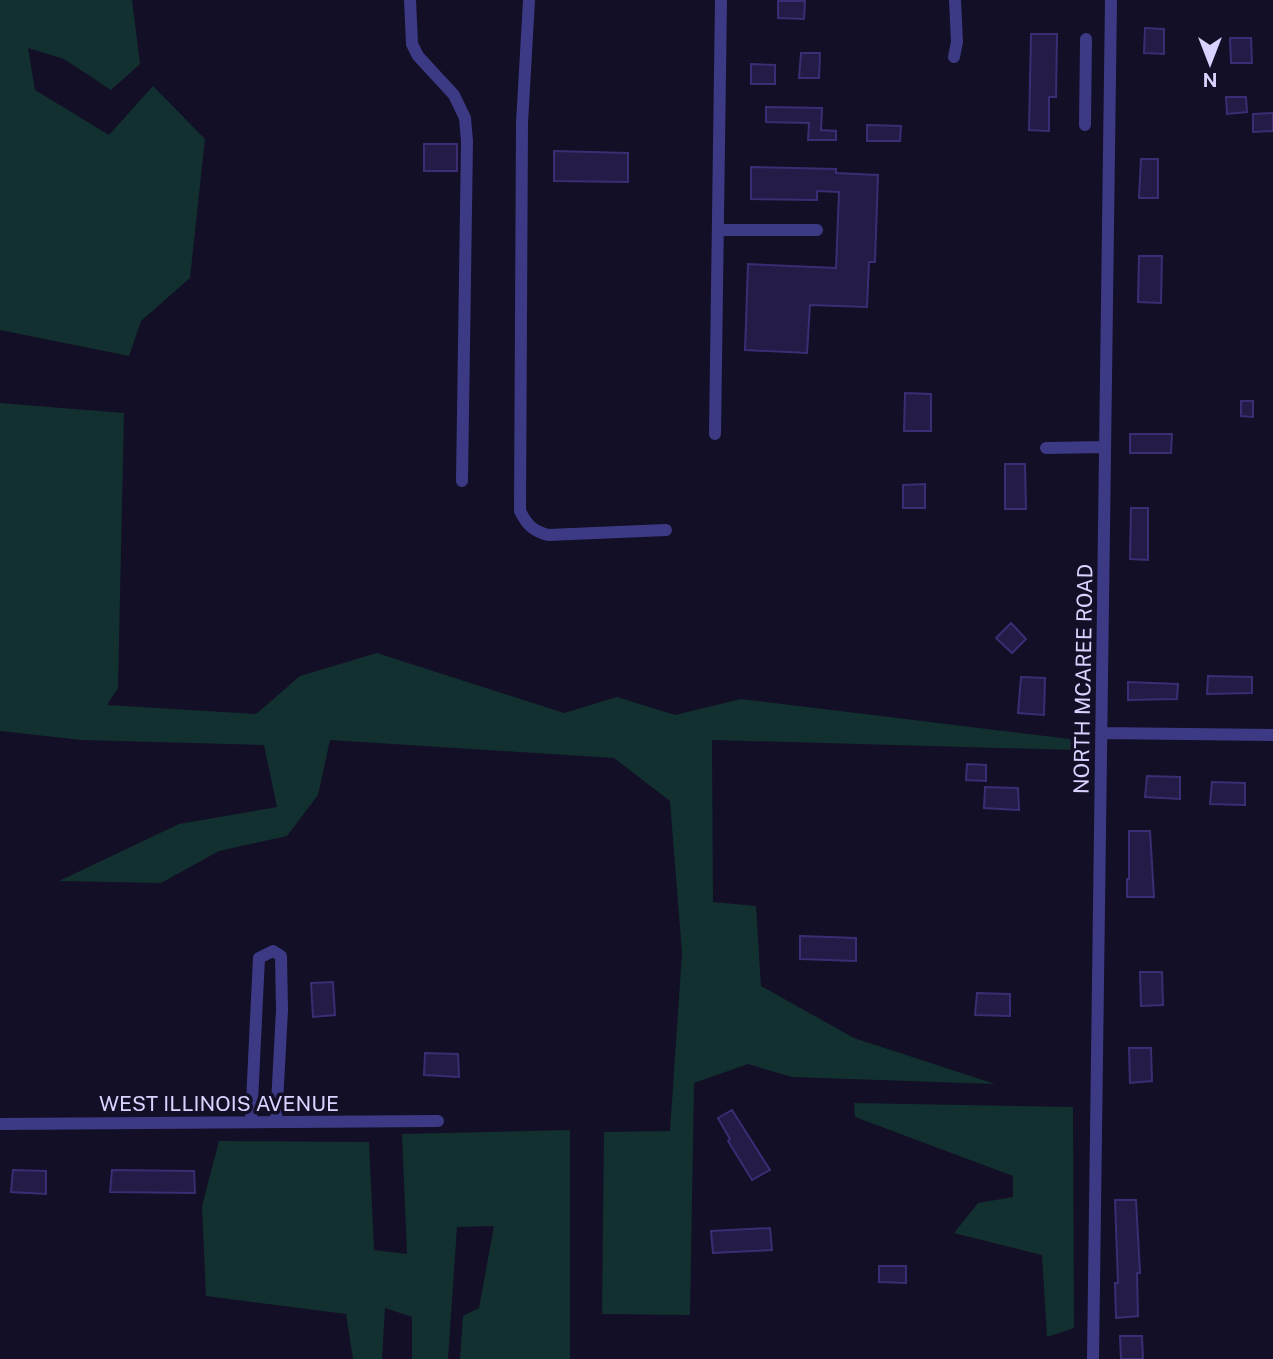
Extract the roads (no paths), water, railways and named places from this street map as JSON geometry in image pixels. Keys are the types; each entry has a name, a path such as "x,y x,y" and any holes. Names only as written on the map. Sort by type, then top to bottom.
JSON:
{"street":[{"path":"410,0 412,44 418,56 454,95 464,118 467,141 462,481"},
{"path":"529,0 522,123 520,511 525,522 535,531 548,535 666,530"},
{"path":"715,434 721,0"},
{"path":"954,57 957,42 955,0"},
{"name":"NORTH MCAREE ROAD","path":"1093,1359 1111,0"},
{"path":"1086,39 1086,125"},
{"path":"1086,78 1110,78"},
{"path":"718,230 817,230"},
{"path":"1046,448 1105,447"},
{"path":"1101,733 1273,735"},
{"path":"251,1122 259,958 273,951 281,956 282,1010 276,1122"},
{"name":"WEST ILLINOIS AVENUE","path":"0,1124 438,1121"}]}
